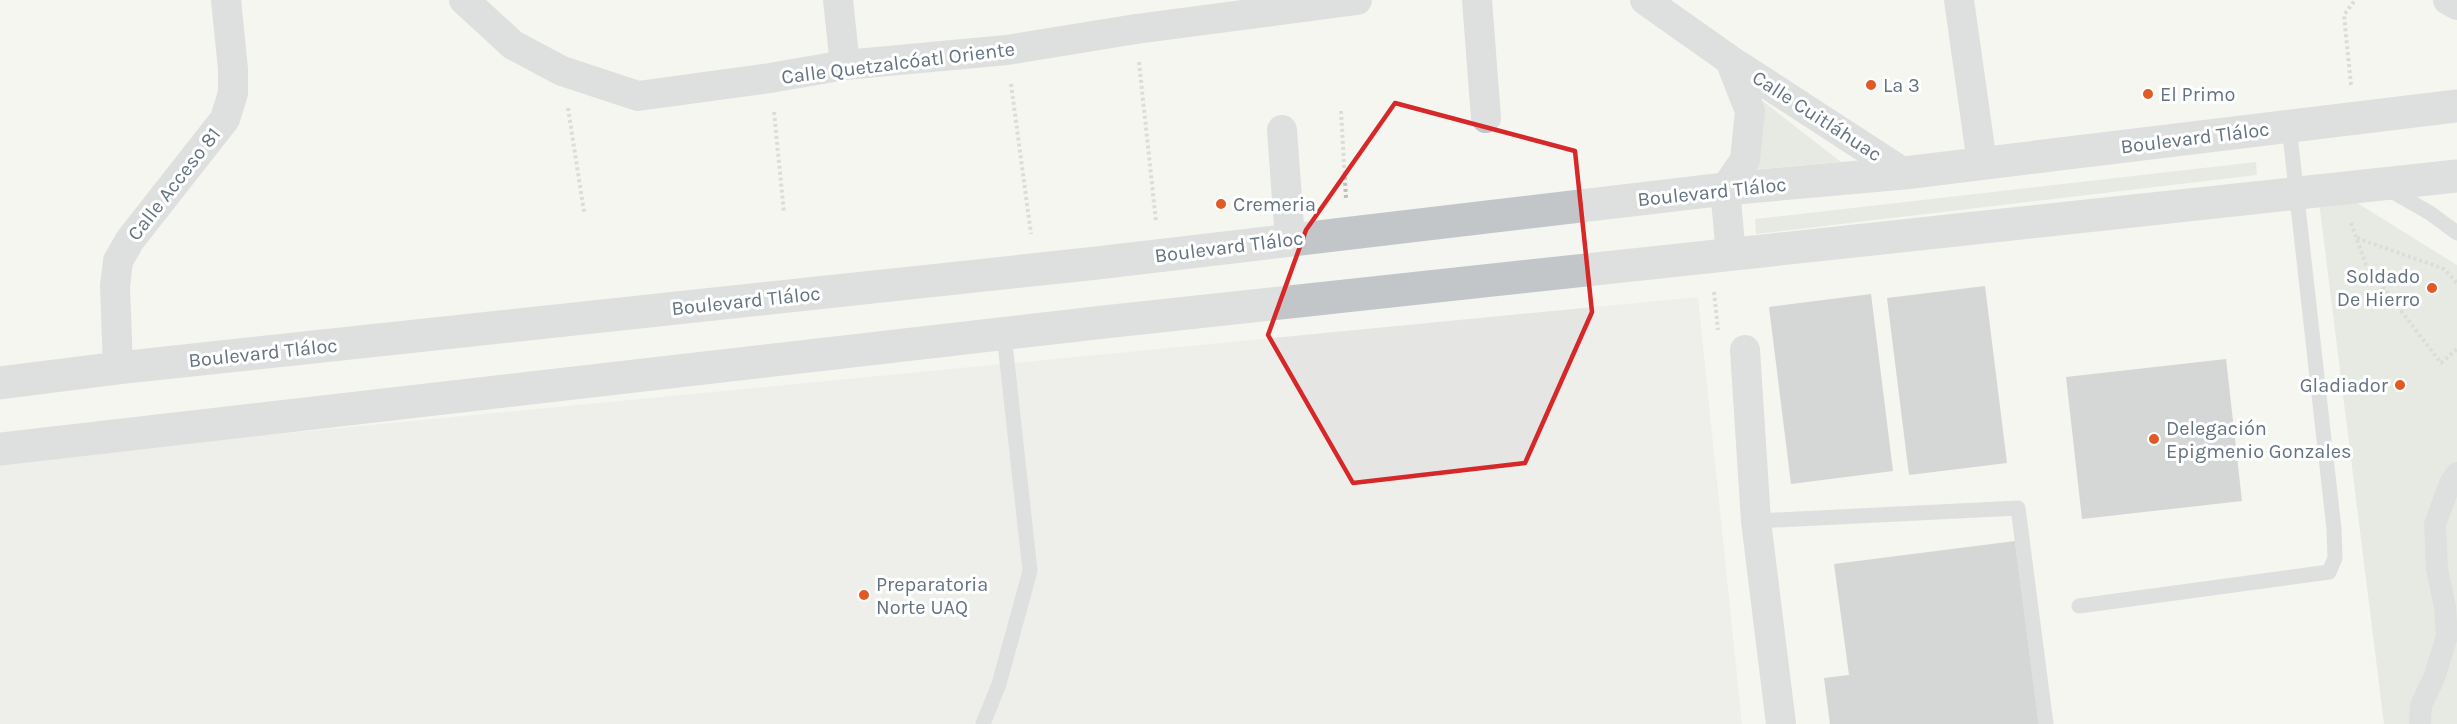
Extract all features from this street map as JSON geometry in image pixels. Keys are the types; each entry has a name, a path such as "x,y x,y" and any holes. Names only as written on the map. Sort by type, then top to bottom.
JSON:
{"street":[{"name":"Calle Acceso 81","path":"118,368 115,286 118,261 130,240 225,119 233,93 233,69 226,0"},
{"name":"Calle Quetzalcóatl Oriente","path":"464,0 513,45 562,71 638,96 845,65 1007,51 1136,28 1357,0"},
{"path":"838,0 845,65"},
{"path":"1477,0 1486,118"},
{"name":"Calle Cuitláhuac","path":"1645,0 1730,60 1904,173"},
{"path":"1959,0 1982,163"},
{"path":"2448,0 2457,6"},
{"name":"Calle Cuitláhuac","path":"1725,189 1745,160 1750,111 1730,60"},
{"name":"Boulevard Tláloc","path":"0,383 118,368 1160,255 1725,189 1904,173 2457,106"},
{"path":"1282,130 1290,240"},
{"path":"0,449 1004,334 2295,194 2449,181"},
{"path":"1725,189 1731,255"},
{"path":"1745,350 1756,520 1781,724"},
{"path":"2420,724 2421,705 2434,678 2447,636 2445,607 2437,569 2435,524 2451,481 2457,473"}],"lane":[{"path":"2079,606 2329,572 2335,558 2334,529 2289,126"},
{"path":"2381,185 2430,213 2457,233"},
{"path":"983,724 999,684 1030,570 1004,334"},
{"path":"1756,520 2018,508 2046,724"}],"path":[{"path":"2354,118 2344,15 2355,0"},
{"path":"1136,28 1160,255"},
{"path":"1007,51 1035,269"},
{"path":"562,71 584,212"},
{"path":"770,78 784,213"},
{"path":"1341,111 1348,233"},
{"path":"2457,283 2445,269 2356,238 2366,265 2441,363 2457,349"}],"highlighted area":[{"path":"1395,103 1575,151 1592,312 1525,463 1353,483 1268,335 1306,230"}],"shaded area":[{"path":"1760,99 1841,162 1749,170"},
{"path":"2256,162 2257,175 1756,234 1755,219"},
{"path":"2338,191 2457,265 2457,724 2384,724 2318,194"},
{"name":"Preparatoria Norte UAQ","path":"1698,297 1742,724 0,724 0,465 173,444"}],"building":[{"path":"1985,286 2007,463 1909,475 1887,298"},
{"path":"1871,294 1893,471 1791,484 1769,307"},
{"name":"Delegación Epigmenio Gonzales","path":"2226,359 2242,501 2082,519 2066,377"},
{"path":"2015,541 2039,724 1830,724 1824,678 1849,675 1834,564"}],"place":[{"name":"La 3","path":"1871,85"},
{"name":"El Primo","path":"2148,94"},
{"name":"Cremeria","path":"1221,204"},
{"name":"Soldado De Hierro","path":"2432,288"},
{"name":"Gladiador","path":"2400,385"},
{"name":"Delegación Epigmenio Gonzales","path":"2154,439"},
{"name":"Preparatoria Norte UAQ","path":"864,595"}]}
